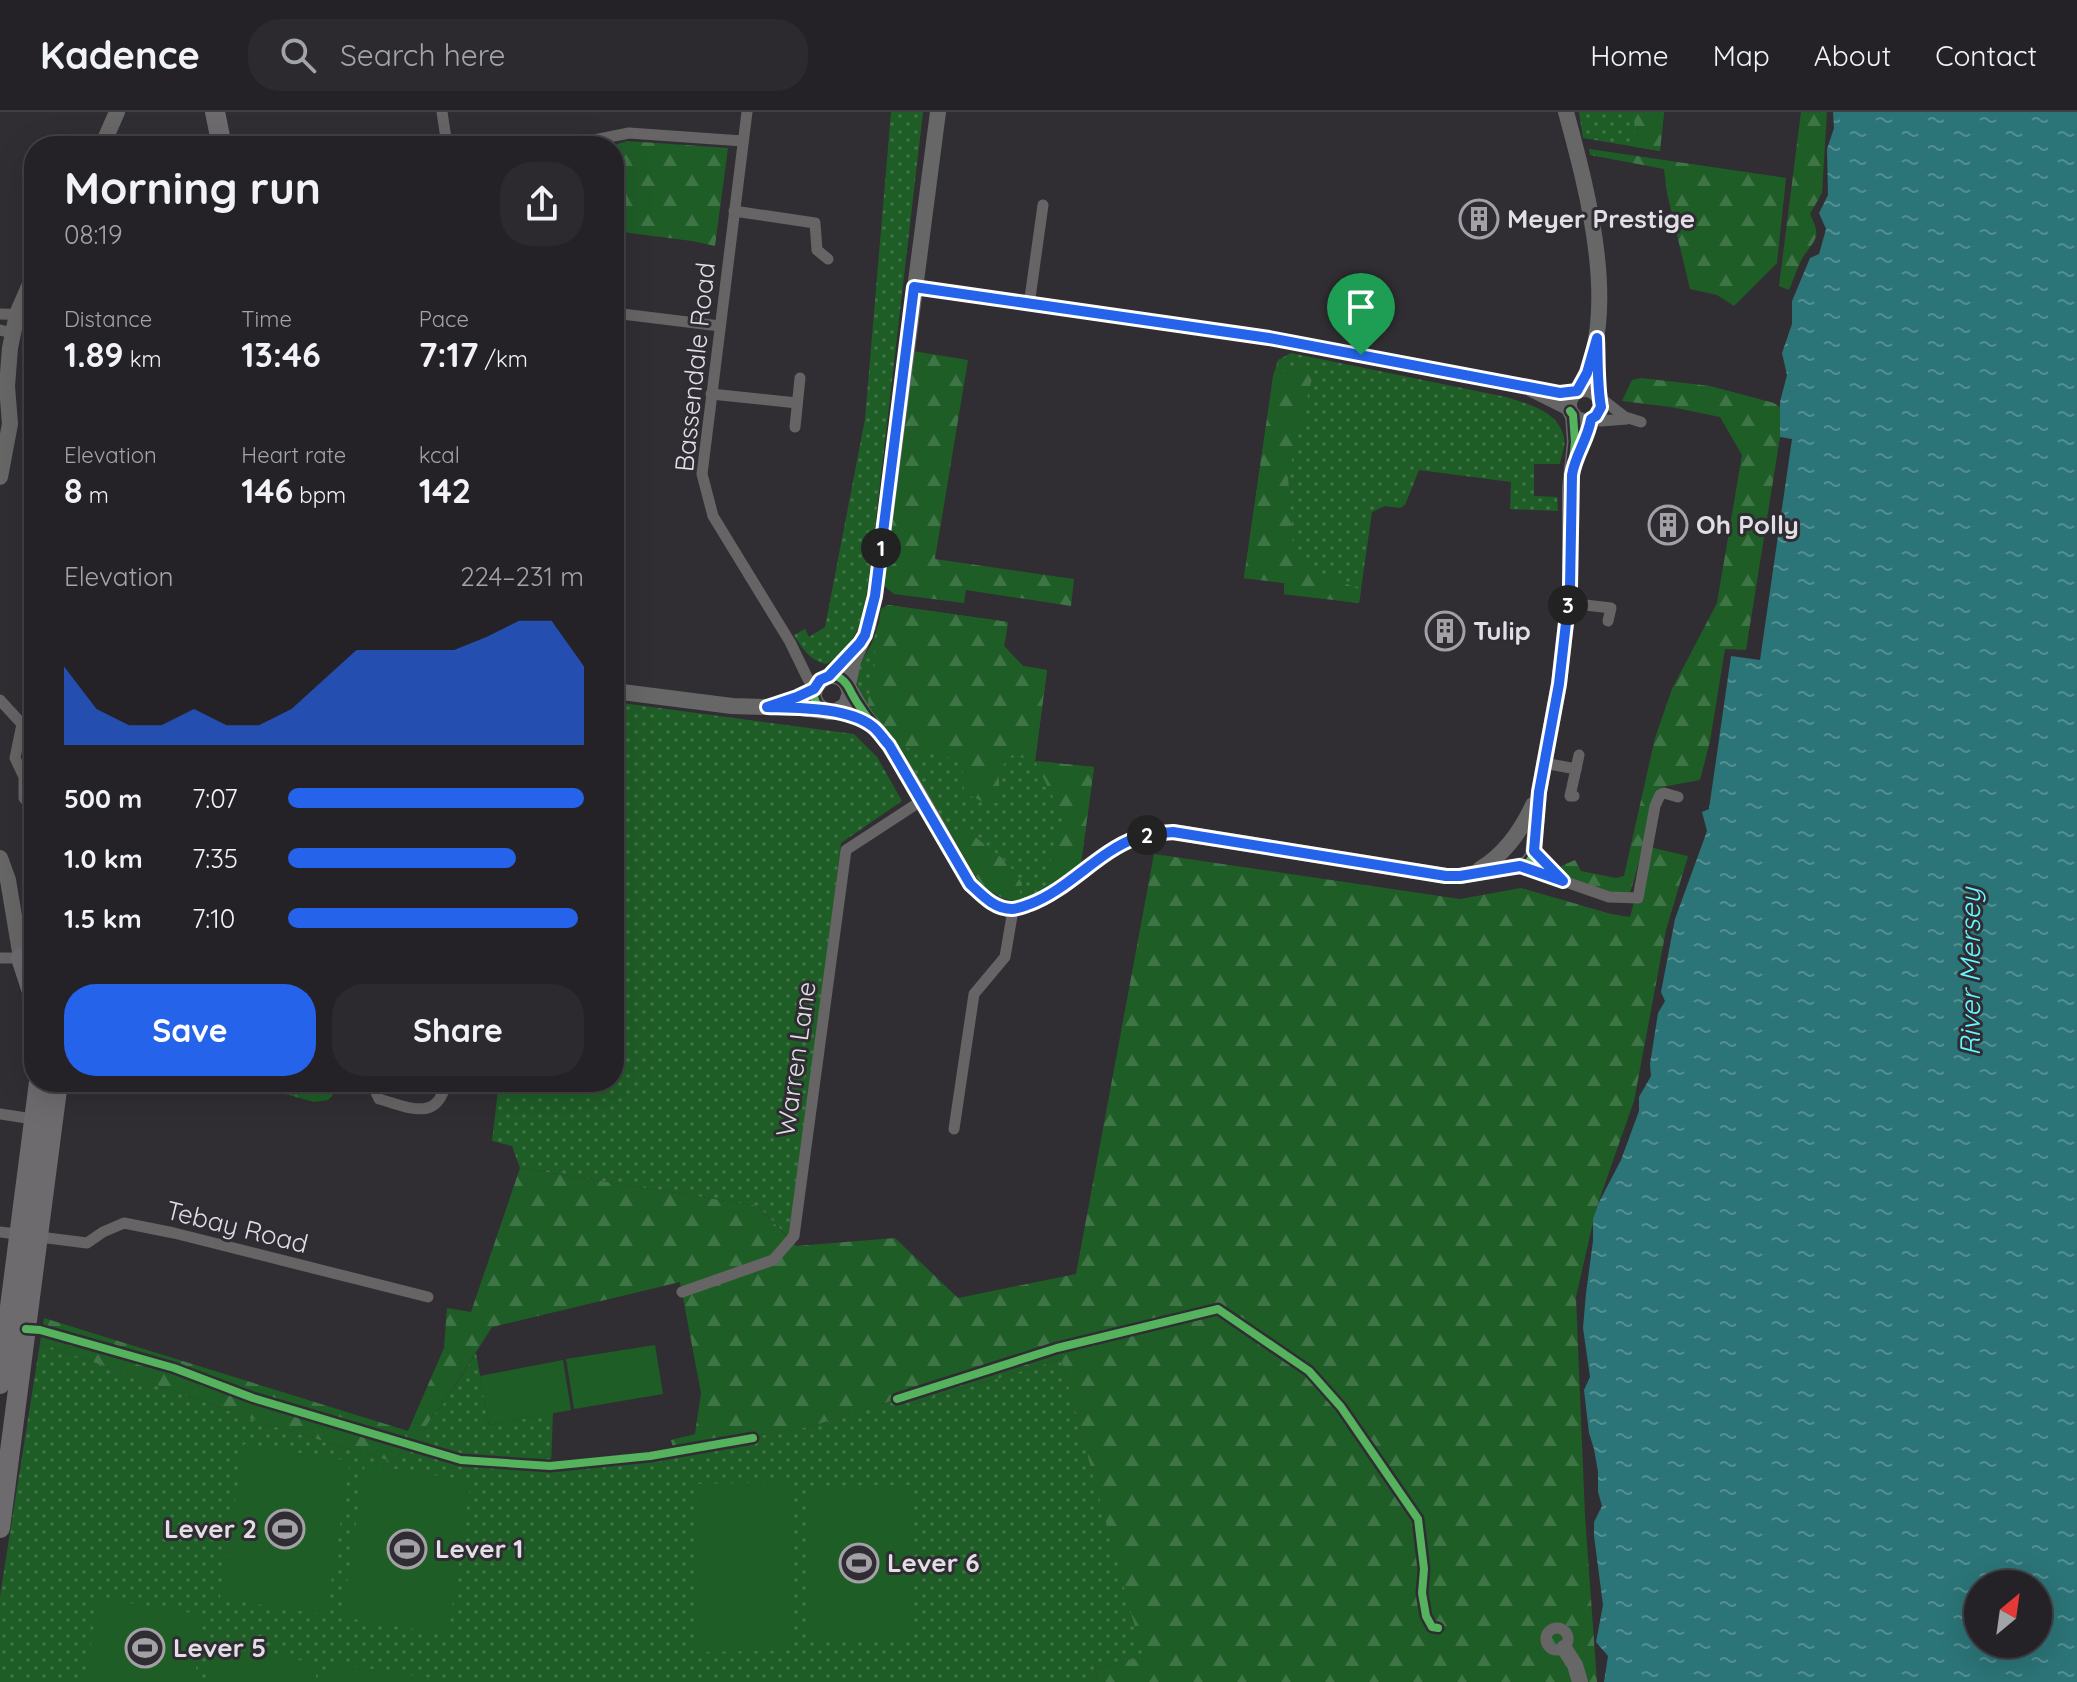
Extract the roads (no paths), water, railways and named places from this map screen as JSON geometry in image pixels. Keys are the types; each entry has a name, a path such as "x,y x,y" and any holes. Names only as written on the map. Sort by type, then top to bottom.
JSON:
{"highway":[{"path":"203,112 208,136"},
{"path":"215,112 220,136"},
{"path":"1,1519 19,1234 37,1092"},
{"path":"19,1234 55,1092"},
{"path":"0,1384 11,1304 23,1286 28,1246 19,1234"}],"street":[{"path":"106,136 117,112"},
{"path":"442,112 445,136"},
{"name":"Bassendale Road","path":"747,112 702,474 713,516 814,688"},
{"path":"814,688 815,701 823,710 836,711 846,705 850,669 868,627 875,596 938,112"},
{"path":"1566,112 1594,237 1600,304 1597,338 1601,407 1592,419 1574,464"},
{"path":"614,136 629,133 743,141"},
{"path":"1029,305 1043,205"},
{"path":"734,211 815,223 817,250 828,259"},
{"path":"914,287 1269,338 1560,393 1590,390 1612,408 1636,421 1582,420 1523,387"},
{"path":"0,477 10,424 7,386 10,348 6,332 17,314"},
{"path":"624,314 720,326"},
{"path":"829,676 840,678 848,686 861,709 889,745 970,884 999,907 1013,910 1044,899 1120,845 1153,833 1173,832 1446,876 1528,863 1534,851 1539,792 1559,684 1568,603 1570,489 1575,434 1570,401 1587,373 1597,338"},
{"path":"795,427 800,378"},
{"path":"711,394 797,403"},
{"path":"1568,603 1611,608 1608,621"},
{"path":"767,707 791,700 814,688 860,643"},
{"name":"Bassendale Road","path":"796,653 829,676"},
{"path":"624,692 732,706 802,708 859,719 875,729"},
{"path":"0,700 24,720"},
{"path":"24,734 15,758 24,777 24,798"},
{"path":"1574,796 1570,796 1579,755"},
{"path":"1544,763 1576,769"},
{"path":"1467,875 1494,860 1510,844 1539,792"},
{"path":"1563,881 1527,840 1519,839 1510,844 1508,858 1519,866 1609,897 1638,898 1655,806 1664,793 1678,797"},
{"name":"Warren Lane","path":"682,1292 773,1260 794,1236 846,850 921,801"},
{"path":"0,858 24,946"},
{"path":"954,1129 974,994 1005,957 1013,910"},
{"path":"0,958 24,961"},
{"path":"376,1092 379,1099 418,1110 435,1105 445,1092"},
{"path":"0,1114 33,1119"},
{"name":"Tebay Road","path":"19,1234 87,1243 124,1223 428,1297"},
{"path":"1564,1648 1575,1665 1580,1682"}],"water":[{"name":"River Mersey","path":"1833,112 2077,112 2077,1682 1604,1682 1608,1656 1596,1642 1603,1605 1594,1522 1602,1506 1584,1390 1590,1377 1583,1328 1593,1219 1621,1160 1639,1111 1639,1097 1651,1076 1658,1013 1665,1001 1661,992 1675,919 1707,831 1702,812 1709,809 1731,656 1760,660 1792,439 1780,437 1780,402 1787,375 1782,353 1792,324 1792,301 1810,258 1819,254 1826,229 1819,213 1828,195 1827,149 1834,128"}],"place":[{"name":"Meyer Prestige","path":"1479,219"},
{"name":"Oh Polly","path":"1668,525"},
{"name":"Tulip","path":"1445,631"},
{"name":"Lever 2","path":"285,1529"},
{"name":"Lever 1","path":"407,1549"},
{"name":"Lever 6","path":"859,1563"},
{"name":"Lever 5","path":"145,1648"}]}
